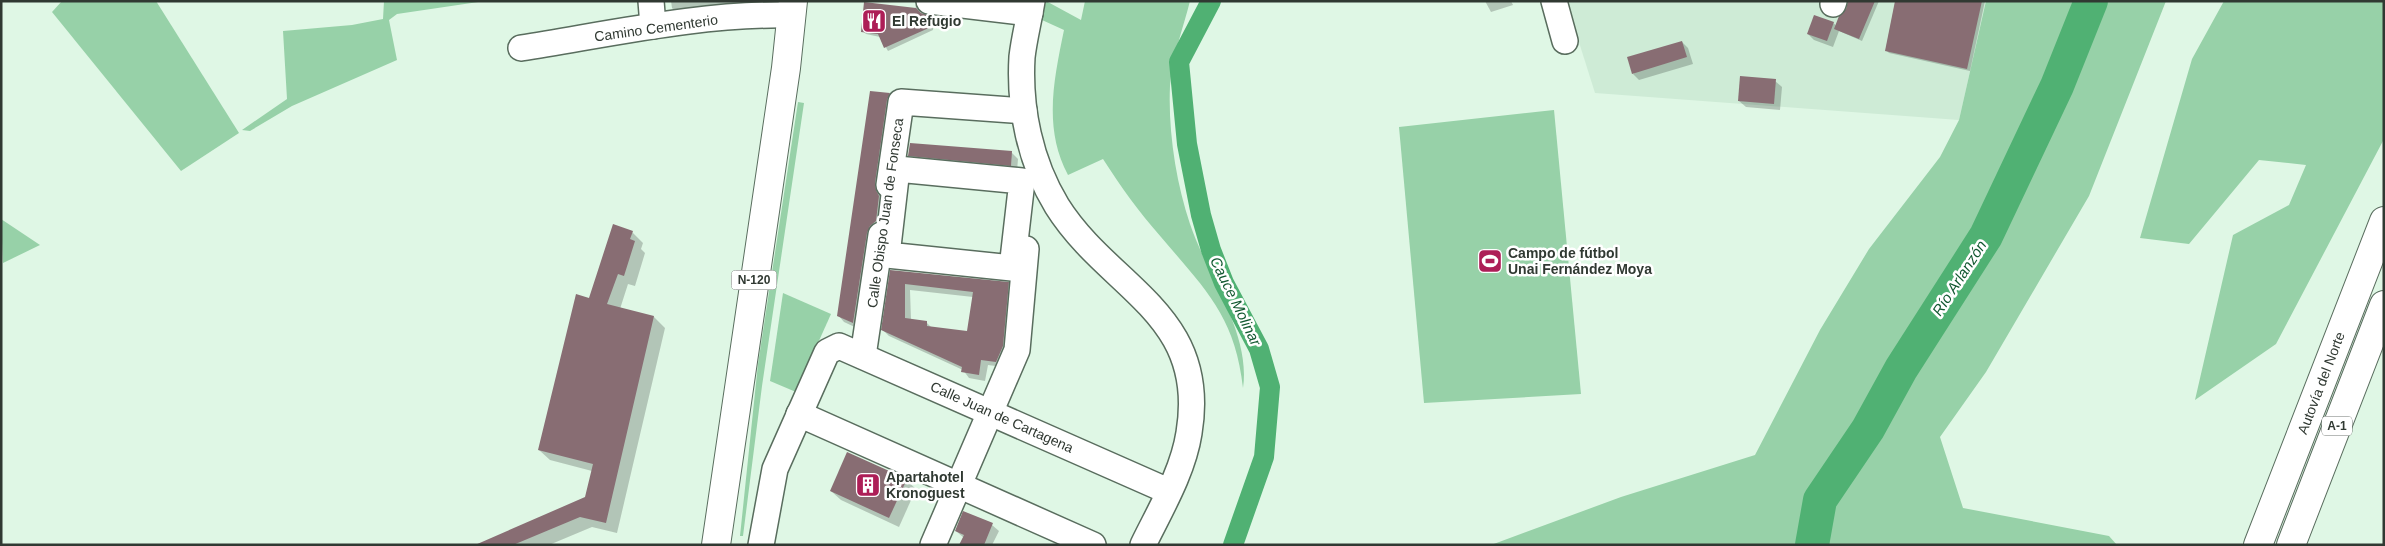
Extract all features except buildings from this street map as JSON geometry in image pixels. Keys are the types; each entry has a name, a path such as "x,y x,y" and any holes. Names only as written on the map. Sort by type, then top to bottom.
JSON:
{"highway":[{"name":"N-120","path":"716,545 793,8"},
{"name":"Autovía del Norte","path":"2258,545 2384,221"},
{"name":"A-1","path":"2291,545 2383,306"}],"street":[{"path":"651,1 652,26"},
{"path":"929,1 1031,7 1022,56 1024,111 1037,165 1057,205 1083,238 1158,314 1178,342 1184,356 1191,393 1189,434 1182,459 1144,545"},
{"path":"1554,1 1565,41"},
{"name":"Camino Cementerio","path":"521,48 652,26 752,16 793,8"},
{"name":"Calle Obispo Juan de Fonseca","path":"864,356 901,102 1024,111"},
{"path":"897,169 1022,181 1012,268 887,255 897,169"},
{"path":"933,545 1017,350 1030,206 1034,195"},
{"name":"Calle Juan de Cartagena","path":"799,414 827,352 834,347 843,347 1168,491"},
{"path":"762,545 771,479 799,414 1093,545"},
{"path":"728,453 736,479 730,545"}],"shaded area":[{"path":"1566,1 1986,1 1959,120 1595,93"}],"green space":[{"path":"62,1 156,1 239,133 181,171 52,12"},
{"path":"384,1 485,1 397,14 389,20 397,60 292,106 250,131 242,130 287,99 283,31 352,25 383,19"},
{"path":"1046,1 1081,20 1085,1 1190,1 1171,75 1170,121 1174,156 1190,224 1234,325 1244,367 1243,388 1233,341 1216,305 1138,209 1103,159 1068,175 1055,139 1053,121 1054,85 1064,30 1042,20"},
{"path":"1986,1 2166,1 2089,196 1986,372 1940,437 1963,508 2109,536 2117,545 1491,545 1621,497 1755,455 1820,330 1869,249 1940,157 1959,120"},
{"path":"2224,1 2384,1 2384,139 2276,344 2195,400 2233,235 2289,205 2306,165 2259,160 2189,244 2140,238 2192,59"},
{"path":"798,102 804,103 762,386 743,536 740,536 758,364"},
{"name":"Campo de fútbol Unai Fernández Moya","path":"1554,110 1581,394 1424,403 1399,127"},
{"path":"1,219 40,245 3,263"},
{"path":"783,293 831,314 796,392 770,381"}],"waterway":[{"name":"Cauce Molinar","path":"1211,1 1179,62 1187,144 1201,215 1211,250 1224,283 1259,349 1270,387 1264,457 1233,545"},
{"name":"Río Arlanzón","path":"1812,545 1820,500 1868,429 1901,369 1986,236 2057,86 2091,1"}],"place":[{"name":"El Refugio","path":"874,21"},
{"name":"Campo de fútbol Unai Fernández Moya","path":"1490,261"},
{"name":"Apartahotel Kronoguest","path":"868,485"}]}
